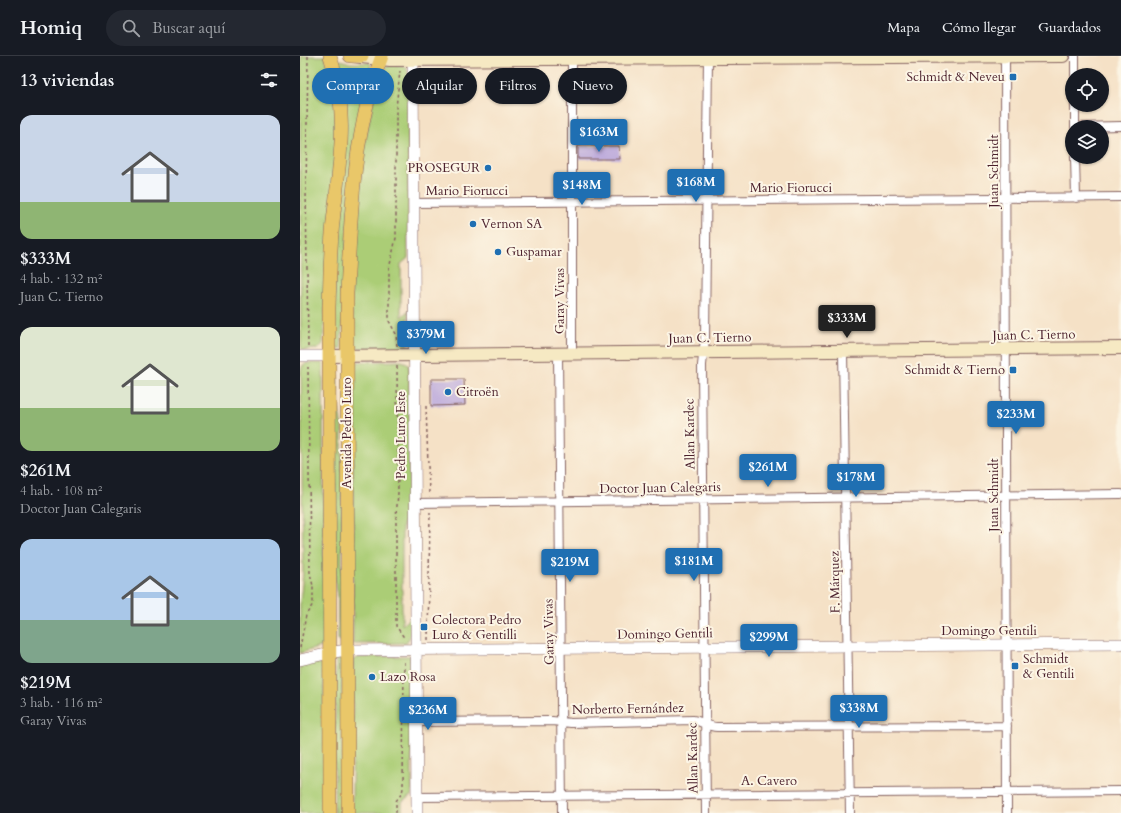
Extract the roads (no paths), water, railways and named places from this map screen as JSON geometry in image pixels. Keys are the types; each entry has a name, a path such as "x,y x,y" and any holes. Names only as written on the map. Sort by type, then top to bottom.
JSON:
{"main road":[{"name":"Avenida Pedro Luro","path":"330,56 336,75 339,93 342,129 332,238 329,292 330,813"},
{"path":"351,56 362,56"},
{"path":"351,56 382,58 1063,56"},
{"name":"Avenida Pedro Luro","path":"348,813 347,293 349,230 362,122 369,92 382,58"},
{"name":"Juan C. Tierno","path":"329,356 1121,348"}],"street":[{"name":"Juan Schmidt","path":"1006,56 1007,813"},
{"path":"1075,56 1075,68"},
{"name":"Allan Kardec","path":"706,813 702,365 705,340 708,57"},
{"name":"Pedro Luro Este","path":"413,58 417,650 416,813"},
{"name":"Garay Vivas","path":"572,58 572,354"},
{"path":"1109,126 1121,126"},
{"path":"1075,164 1076,198"},
{"name":"Mario Fiorucci","path":"414,203 1121,197"},
{"name":"F. Márquez","path":"843,351 850,813"},
{"name":"Garay Vivas","path":"558,354 562,813"},
{"name":"Juan C. Tierno","path":"306,356 329,356"},
{"name":"Doctor Juan Calegaris","path":"415,503 1121,494"},
{"name":"Domingo Gentili","path":"300,660 347,650 1121,644"},
{"name":"Norberto Fernández","path":"416,722 693,720 717,727 1007,726"},
{"name":"A. Cavero","path":"416,797 1121,791"}],"place":[{"name":"Schmidt & Neveu","path":"1013,77"},
{"name":"PROSEGUR","path":"488,168"},
{"name":"Vernon SA","path":"473,224"},
{"name":"Guspamar","path":"498,252"},
{"name":"Schmidt & Tierno","path":"1013,370"},
{"name":"Citroën","path":"448,392"},
{"name":"Colectora Pedro Luro & Gentilli","path":"424,627"},
{"name":"Schmidt & Gentili","path":"1015,666"},
{"name":"Lazo Rosa","path":"372,677"}]}
